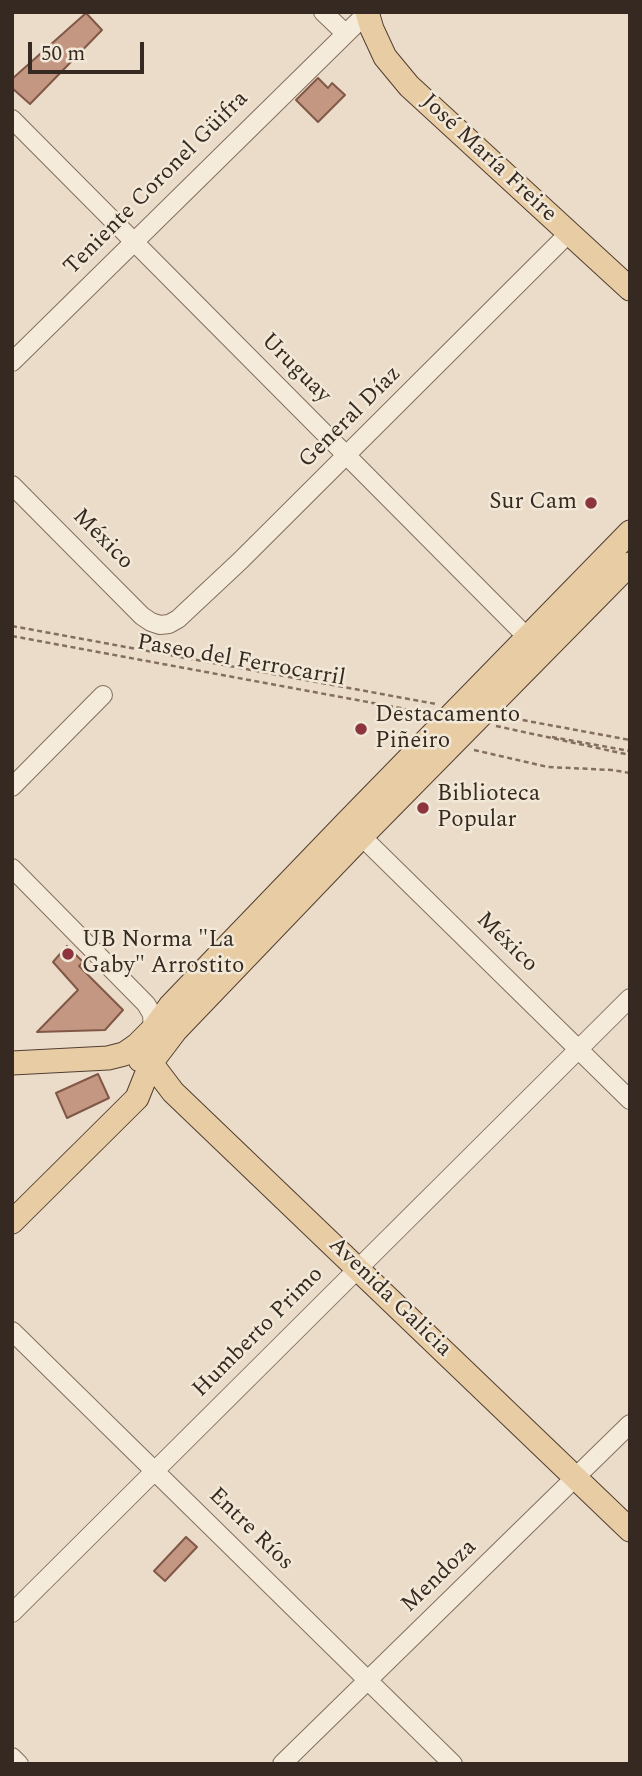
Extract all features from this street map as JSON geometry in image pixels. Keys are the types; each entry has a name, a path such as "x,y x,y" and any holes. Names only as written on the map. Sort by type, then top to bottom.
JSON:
{"main road":[{"name":"José María Freire","path":"367,13 379,44 395,71 630,289"},
{"path":"12,1063 107,1058 124,1054 154,1028 170,1006 471,720 630,532"},
{"path":"535,645 630,564"},
{"path":"12,1222 137,1098 151,1063 176,1030 354,829"},
{"path":"124,1054 151,1063"},
{"name":"Avenida Galicia","path":"151,1063 173,1091 630,1530"}],"street":[{"path":"323,12 345,33"},
{"name":"Teniente Coronel Güifra","path":"12,362 367,13"},
{"name":"Uruguay","path":"12,120 535,645"},
{"name":"General Díaz","path":"160,625 178,619 348,456 568,234"},
{"name":"México","path":"12,485 142,616 160,625"},
{"path":"12,787 103,695"},
{"name":"México","path":"354,829 630,1100"},
{"path":"12,868 146,1004 152,1014 154,1028 151,1063"},
{"name":"Humberto Primo","path":"12,1613 630,998"},
{"name":"Entre Ríos","path":"12,1331 453,1764"},
{"name":"Mendoza","path":"282,1764 630,1424"},
{"path":"12,1757 19,1764"}],"path":[{"path":"12,626 630,753"},
{"name":"Paseo del Ferrocarril","path":"12,636 471,720 630,740"},
{"path":"471,720 630,753"},
{"path":"471,720 474,750 548,767 630,773"}],"building":[{"path":"86,13 102,30 30,104 12,88 12,79"},
{"path":"318,78 328,88 332,83 345,95 318,122 296,100"},
{"path":"67,946 83,962 79,966 123,1010 105,1030 37,1032 78,990 53,962"},
{"path":"98,1074 109,1098 67,1118 56,1093"},
{"path":"186,1537 197,1547 165,1581 154,1571"}],"place":[{"name":"Sur Cam","path":"591,503"},
{"name":"Destacamento Piñeiro","path":"361,729"},
{"name":"Biblioteca Popular","path":"423,808"},
{"name":"UB Norma \"La Gaby\" Arrostito","path":"68,954"}]}
